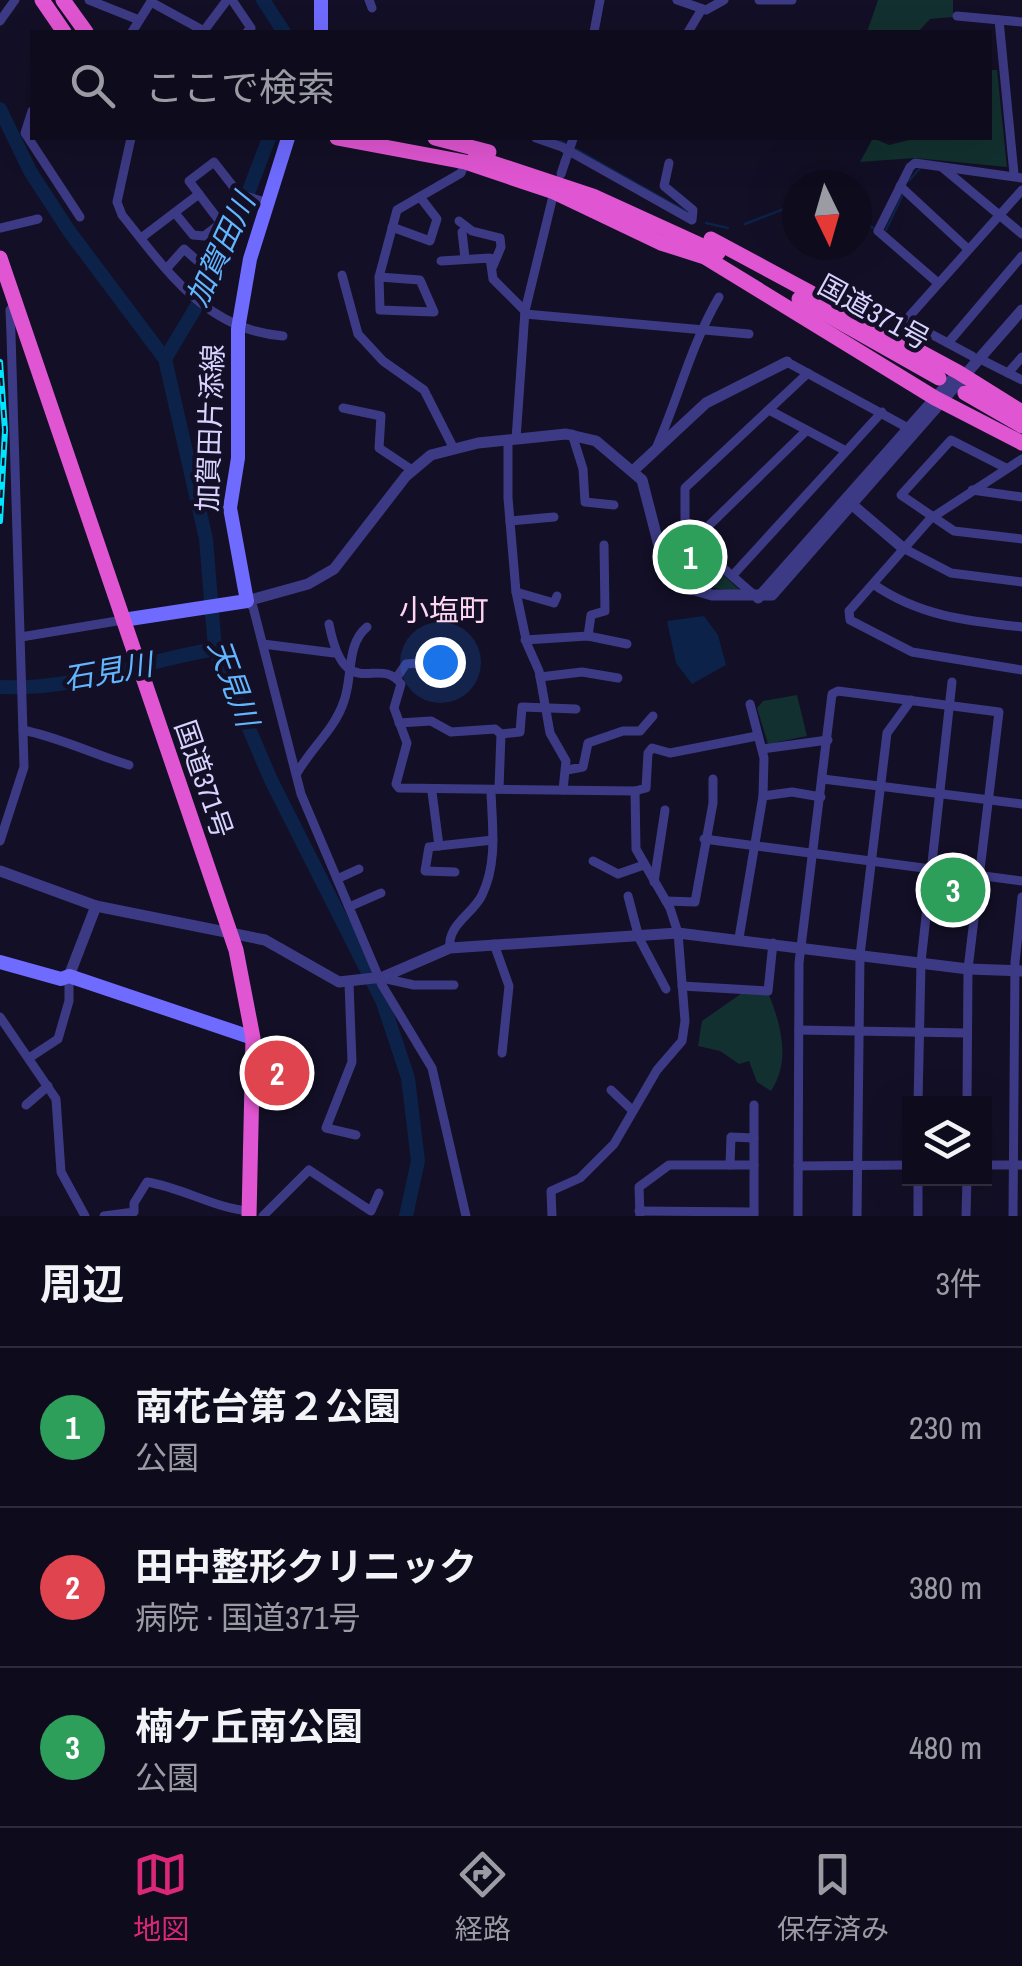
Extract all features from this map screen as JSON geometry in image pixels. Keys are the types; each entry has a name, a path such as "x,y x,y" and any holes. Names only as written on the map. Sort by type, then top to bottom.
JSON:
{"highway":[{"path":"42,0 63,30"},
{"path":"54,0 74,24"},
{"path":"63,0 74,24"},
{"path":"348,140 465,162 550,191"},
{"name":"国道371号","path":"403,140 486,160 666,226 939,378"},
{"path":"445,140 563,168 637,214"},
{"path":"486,160 574,201 680,242 709,248"},
{"path":"604,193 698,234 969,366 1022,412"},
{"path":"574,201 727,268 939,400 1022,443"},
{"path":"666,226 698,234"},
{"name":"国道371号","path":"0,258 230,930 253,1038 262,1214"},
{"path":"965,394 1022,426"}],"main road":[{"path":"320,30 321,0"},
{"name":"加賀田片添線","path":"246,601 230,508 238,458 238,330 242,292 265,202 287,140"},
{"path":"123,620 246,601"},
{"path":"0,962 61,979 68,976 253,1038"}],"street":[{"path":"0,21 15,0"},
{"path":"74,24 87,0 139,20"},
{"path":"206,30 229,0 248,30"},
{"path":"594,30 600,0"},
{"path":"677,0 702,10 711,10 724,0"},
{"path":"759,0 792,0"},
{"path":"133,30 151,1 201,30"},
{"path":"689,30 702,10"},
{"path":"958,16 1022,22"},
{"path":"938,283 878,231 915,163 1018,176 999,20"},
{"path":"992,49 1002,53"},
{"path":"30,115 26,123 30,142 80,217"},
{"path":"131,140 117,202 141,238 195,299 238,330 282,336"},
{"path":"542,140 562,147 692,220 693,210 664,186 669,163"},
{"path":"563,168 572,140"},
{"path":"175,212 193,236 204,236 221,223 189,181 214,162 242,196 265,202"},
{"path":"378,277 420,280 434,312 380,310 378,277 397,210 461,173 465,162"},
{"path":"940,166 1022,234"},
{"path":"900,186 968,249"},
{"path":"906,320 1022,190"},
{"path":"550,191 525,312 512,440 510,521 516,592 526,640 540,677 544,708 567,770 564,790"},
{"path":"141,238 199,194"},
{"path":"392,228 430,241 437,219 420,197"},
{"path":"0,228 38,219"},
{"path":"459,220 472,232 500,238 502,247 492,266"},
{"path":"462,232 466,258"},
{"path":"167,268 184,249 209,271"},
{"path":"441,261 486,256 493,280 525,312 749,334"},
{"path":"948,343 1022,256"},
{"path":"342,276 358,334 383,361 424,390 453,447"},
{"path":"858,295 948,343 969,366 1008,373 1022,380"},
{"path":"656,449 698,332 719,297"},
{"path":"969,366 1022,299"},
{"path":"0,841 24,766 10,334 10,310 17,302"},
{"path":"848,502 1022,310"},
{"path":"1008,373 1022,358"},
{"path":"634,470 706,403 787,362 908,428"},
{"path":"758,598 682,527 685,488 808,374"},
{"path":"246,601 308,584 334,569 412,470 430,455 453,447 572,434 596,441 642,480 664,565 671,575 696,592 758,598 772,595 908,428 939,400"},
{"path":"343,408 381,416 379,448 412,470"},
{"path":"768,410 846,452"},
{"path":"733,575 882,412"},
{"path":"693,541 806,431"},
{"path":"572,434 582,469 585,502 614,505"},
{"path":"1006,468 951,440 901,495 930,519 954,530 1022,539"},
{"path":"1022,459 930,519 849,611 850,620 912,652 953,665 1022,670"},
{"path":"972,490 1022,497"},
{"path":"848,502 902,548 950,573 1022,582"},
{"path":"510,521 554,518"},
{"path":"588,636 591,616 605,611 604,544"},
{"path":"873,584 897,600 948,618 1022,628"},
{"path":"516,592 554,603 556,596"},
{"path":"246,601 254,607 296,774 337,879 378,978 439,1087 446,1139 466,1216"},
{"path":"21,637 123,620"},
{"path":"329,624 334,654 350,671 396,677"},
{"path":"296,774 318,740 332,727 355,642 367,627"},
{"path":"526,640 588,636 627,644"},
{"path":"263,644 334,654"},
{"path":"396,677 406,664 430,662 442,654"},
{"path":"540,677 582,672 618,678"},
{"path":"396,677 402,691 394,708 407,742 396,784 432,792 635,791 646,788 648,753 652,748 670,752 756,736"},
{"path":"918,1096 920,962 952,682"},
{"path":"798,1216 801,948 832,694 857,692 999,712 968,968 966,1096"},
{"path":"858,1216 860,955 887,733 911,700"},
{"path":"739,938 763,796 762,750 750,704"},
{"path":"501,734 520,732 522,707 576,709"},
{"path":"567,770 582,767 588,743 623,731 640,732 653,716"},
{"path":"399,723 431,721 451,732 496,729 501,734"},
{"path":"23,730 70,740 88,752 129,765"},
{"path":"450,948 454,929 483,892 494,840 501,734"},
{"path":"762,750 828,740"},
{"path":"666,902 694,902 713,803 713,779"},
{"path":"824,779 1022,804"},
{"path":"552,1216 551,1192 580,1178 600,1160 682,1041 678,933 666,902 636,850 635,791"},
{"path":"432,792 439,846"},
{"path":"763,796 792,792 820,797"},
{"path":"654,882 665,810"},
{"path":"704,839 1022,881"},
{"path":"455,872 426,871 428,847 494,840"},
{"path":"593,861 618,874 644,866"},
{"path":"337,879 359,869"},
{"path":"0,872 96,906 265,940 330,978 353,982 378,978 450,948 678,933 1019,972"},
{"path":"349,907 381,893"},
{"path":"628,896 639,938 666,989"},
{"path":"1014,1216 1022,897"},
{"path":"29,1058 58,1039 70,1001 68,976 96,906"},
{"path":"682,986 768,991 773,943"},
{"path":"494,944 509,986 502,1053"},
{"path":"378,978 414,985 454,985"},
{"path":"353,982 352,1062 326,1128 356,1136"},
{"path":"0,1017 58,1104 62,1172 85,1216"},
{"path":"799,1030 966,1034"},
{"path":"26,1105 48,1086"},
{"path":"612,1090 632,1110"},
{"path":"754,1105 754,1138 754,1165 754,1214 639,1214 640,1187 668,1165 754,1165"},
{"path":"730,1165 731,1138 754,1138"},
{"path":"992,1166 1018,1165"},
{"path":"798,1166 902,1166"},
{"path":"104,1216 134,1212 136,1198 147,1182 193,1194 227,1210 262,1214 309,1170 371,1211 379,1193"},
{"path":"918,1186 918,1216"},
{"path":"966,1186 966,1216"}],"green space":[{"path":"878,0 953,0 953,17 930,19 920,30 868,30"},
{"path":"992,70 997,70 1007,167 915,158 860,162 872,140 889,145 909,140 992,140"},
{"path":"673,533 743,593 701,585 682,574 673,551"},
{"path":"797,695 807,736 768,744 757,708 763,701"},
{"path":"937,873 974,878 970,906 933,901"},
{"path":"742,993 769,995 777,1018 781,1068 771,1091 757,1082 749,1061 739,1064 720,1051 698,1046 702,1021"}],"water":[{"path":"704,616 718,635 726,665 692,684 676,663 667,621"}],"waterway":[{"name":"加賀田川","path":"263,0 283,30"},
{"name":"天見川","path":"0,109 30,171 69,231 165,359 206,539 215,649 271,780 382,1000 408,1078 418,1161 406,1216"},
{"name":"加賀田川","path":"165,359 220,267 268,140"},
{"path":"558,140 569,145"},
{"path":"576,149 687,212"},
{"path":"909,181 920,168"},
{"path":"886,230 902,196"},
{"path":"745,224 782,210"},
{"path":"706,223 728,228"},
{"name":"石見川","path":"0,687 82,680 215,649"}],"railway":[{"path":"0,362 5,430 0,521"}],"place":[{"name":"南花台第２公園","path":"690,557"},
{"name":"楠ケ丘南公園","path":"953,890"},
{"name":"田中整形クリニック","path":"277,1073"}],"district":[{"name":"小塩町","path":"444,611"}]}
